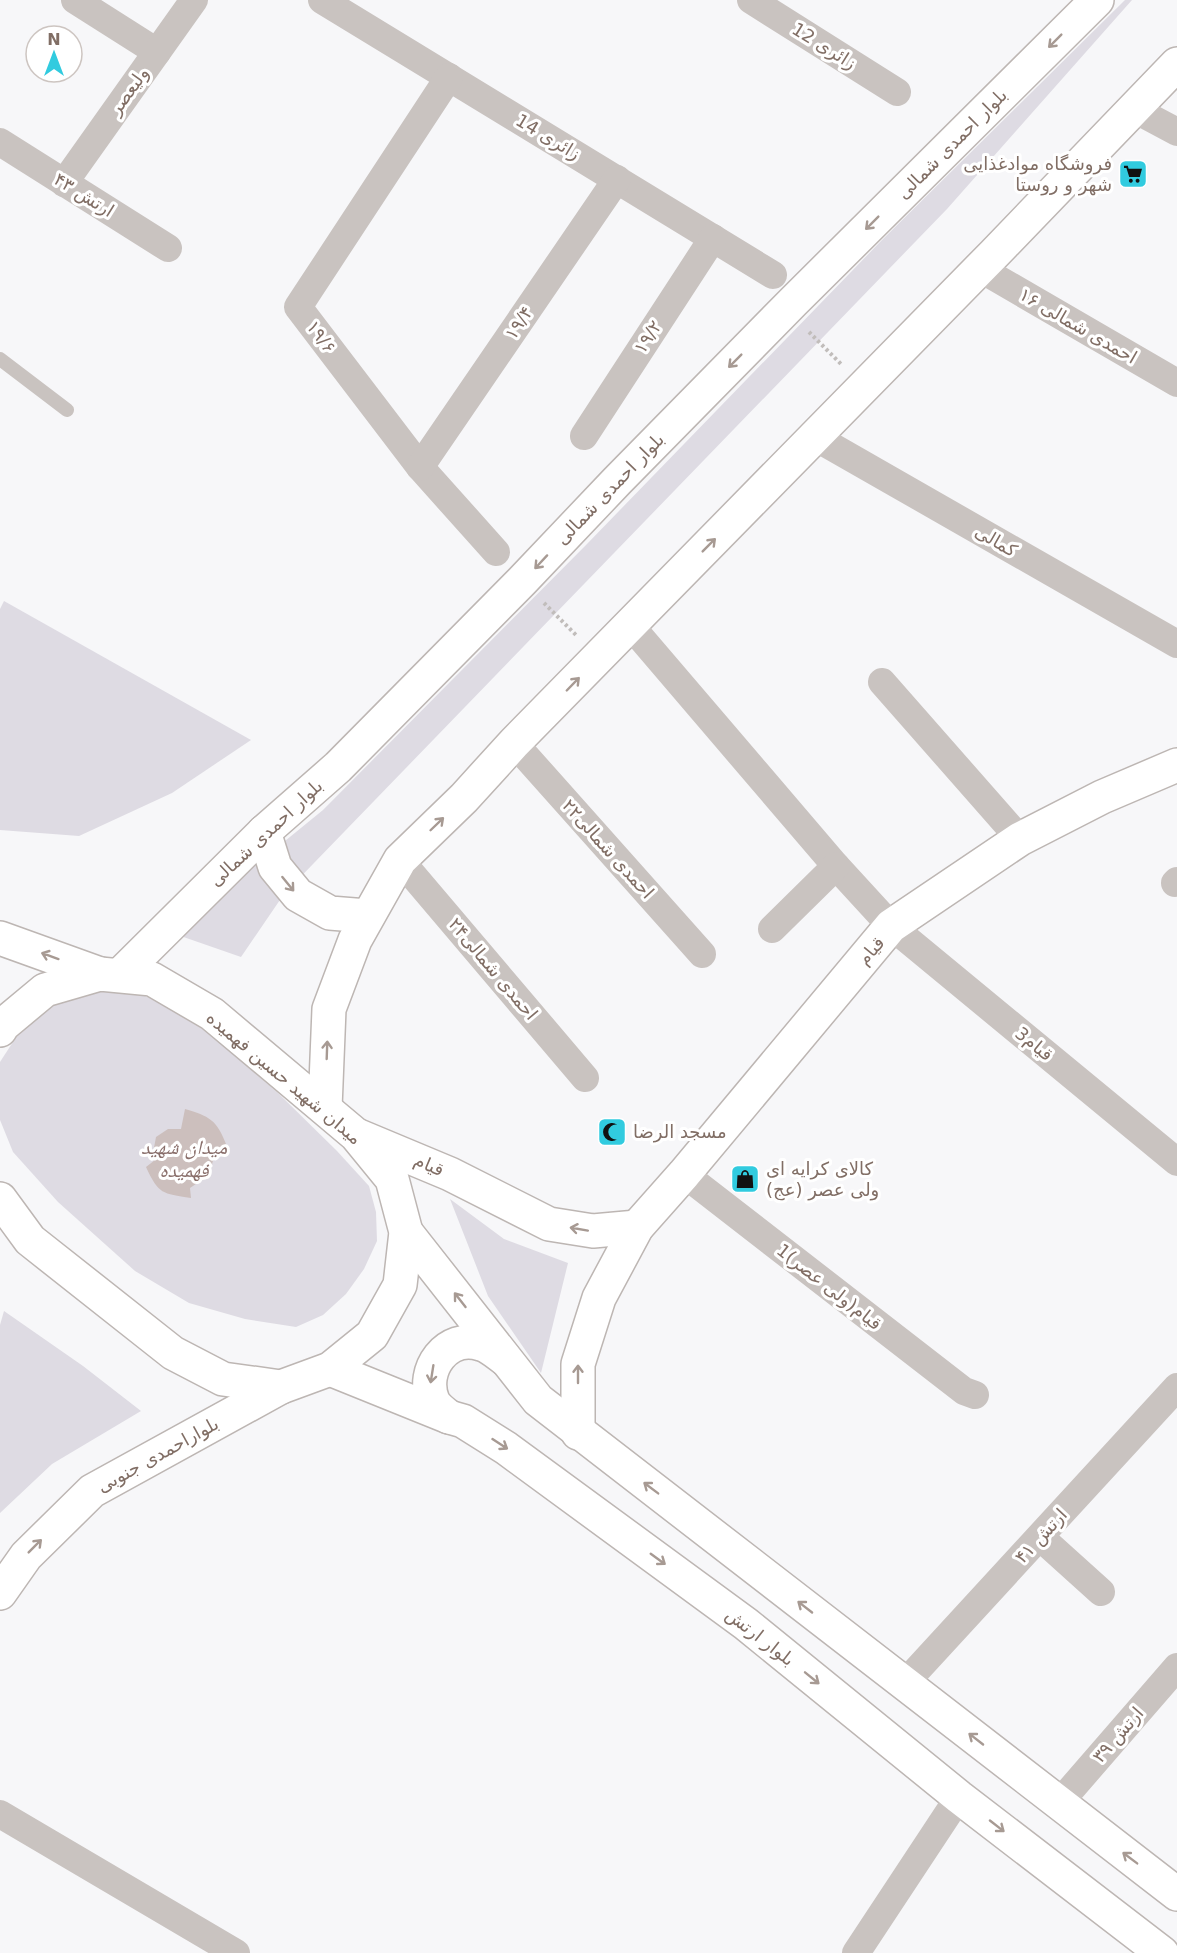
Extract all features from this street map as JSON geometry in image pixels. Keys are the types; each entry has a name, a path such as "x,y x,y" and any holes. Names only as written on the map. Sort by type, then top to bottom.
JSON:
{"main road":[{"name":"بلوار احمدی شمالی","path":"110,975 264,832 338,767 786,310 1097,0"},
{"path":"325,1108 329,1009 355,940 400,860 464,798 514,743 1177,64"},
{"name":"قیام","path":"578,1432 578,1364 599,1298 637,1227 891,926 1020,839 1102,797 1177,765"},
{"path":"264,832 275,867 298,896 330,913 368,916"},
{"path":"0,938 110,975"},
{"name":"میدان شهید حسین فهمیده","path":"0,1030 45,990 110,975 152,978 212,1014 357,1135 392,1179 406,1232 400,1285 372,1335 330,1369 281,1387 223,1379 173,1353 30,1240 0,1199"},
{"name":"قیام","path":"357,1135 450,1174 549,1224 592,1231 637,1227"},
{"path":"406,1232 538,1400 904,1684 1176,1890"},
{"path":"449,1417 433,1402 430,1378 435,1361 447,1348 464,1342 482,1344 510,1363"},
{"name":"بلوار ارتش","path":"330,1369 449,1417 463,1420 506,1448 736,1617 959,1797 1162,1953"},
{"name":"بلواراحمدی جنوبی","path":"0,1593 26,1556 92,1491 281,1387"}],"street":[{"path":"75,0 157,52"},
{"name":"ولیعصر","path":"64,183 194,0"},
{"name":"14 زائری","path":"322,0 773,275"},
{"name":"12 زائری","path":"751,0 897,92"},
{"name":"۱۹/۶","path":"449,77 298,307 420,467 496,552"},
{"path":"1134,109 1177,132"},
{"name":"ارتش ۴۳","path":"0,142 168,248"},
{"name":"۱۹/۴","path":"420,467 617,179"},
{"name":"۱۹/۲","path":"584,436 713,238"},
{"name":"احمدی شمالی ۱۶","path":"979,268 1177,383"},
{"name":"کمالی","path":"815,437 1177,644"},
{"name":"قیام3","path":"630,625 836,866 891,926 1177,1161"},
{"path":"882,682 1020,839"},
{"name":"احمدی شمالی۲۲","path":"514,743 702,954"},
{"name":"احمدی شمالی۲۴","path":"400,860 585,1078"},
{"path":"772,929 836,866"},
{"name":"قیام(ولی عصر)1","path":"684,1174 964,1391 975,1395"},
{"name":"ارتش ۴۱","path":"904,1684 1177,1387"},
{"path":"1040,1537 1101,1592"},
{"name":"ارتش ۳۹","path":"1059,1803 1177,1667"},
{"path":"868,1949 959,1797"},
{"path":"0,1814 236,1953"}],"lane":[{"path":"0,359 67,410"}],"path":[{"path":"786,310 864,387"},
{"path":"522,581 598,657"}],"shaded area":[{"path":"1125,0 1132,0 947,209 284,894 241,957 172,933 323,810 586,545 882,240"},
{"path":"4,601 251,740 172,793 79,836 0,830 0,609"},
{"path":"123,991 149,997 203,1028 278,1093 369,1186 376,1212 377,1241 364,1269 346,1294 323,1315 296,1327 245,1319 189,1303 135,1271 58,1202 13,1152 0,1120 0,1062 22,1028 53,1003 93,992"},
{"path":"450,1199 504,1239 568,1263 541,1373 488,1296"},
{"path":"4,1311 83,1366 141,1411 52,1464 0,1513 0,1325"}],"water":[{"name":"میدان شهید فهمیده","path":"185,1109 211,1120 219,1129 226,1144 214,1151 208,1173 190,1188 191,1198 162,1191 154,1183 146,1167 155,1160 153,1153 156,1137 168,1129 181,1129"}],"place":[{"name":"فروشگاه موادغذایی شهر و روستا","path":"1133,174"},
{"name":"مسجد الرضا","path":"612,1132"},
{"name":"کالای کرایه ای ولی عصر (عج)","path":"745,1179"}]}
